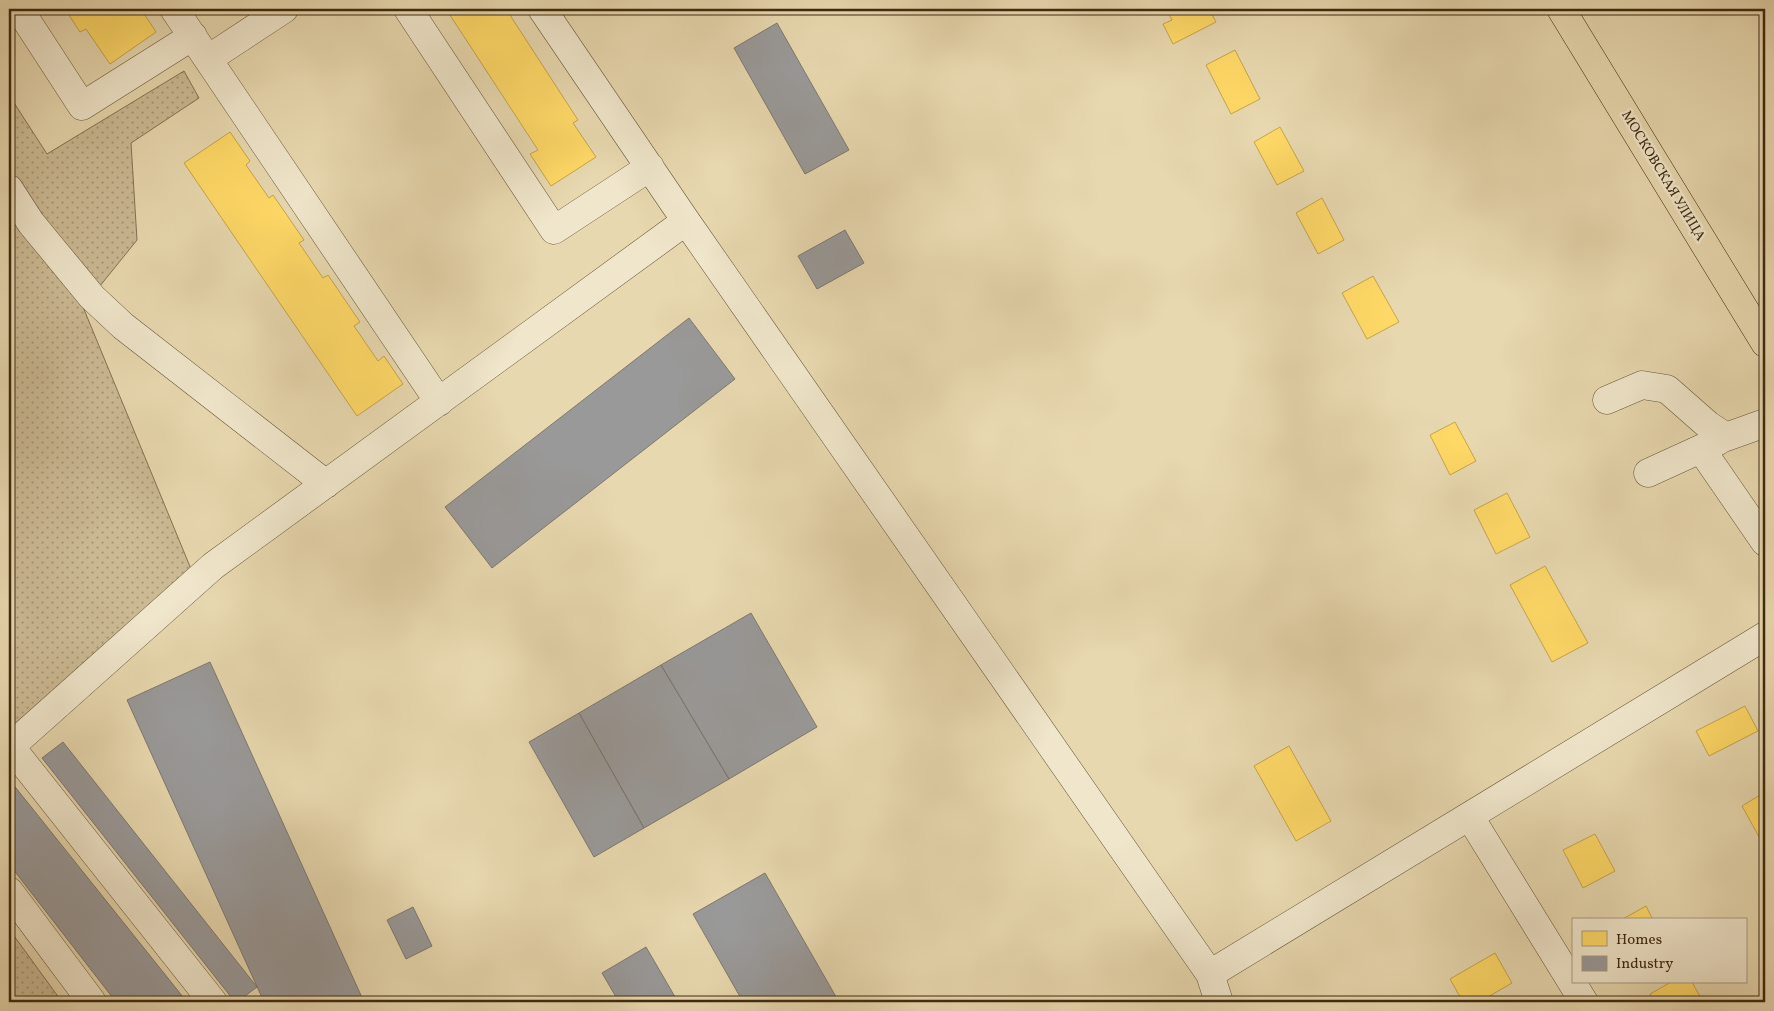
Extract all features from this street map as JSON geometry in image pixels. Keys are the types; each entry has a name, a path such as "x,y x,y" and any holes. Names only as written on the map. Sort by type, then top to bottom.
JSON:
{"main road":[{"name":"МОСКОВСКАЯ УЛИЦА","path":"1561,9 1761,329"}],"street":[{"path":"19,9 82,106 193,36"},
{"path":"174,9 439,402"},
{"path":"208,59 284,9"},
{"path":"408,9 554,230 650,167"},
{"path":"542,9 686,221 1210,974 1219,1002"},
{"path":"9,189 31,223 92,297 123,326 326,484"},
{"path":"213,1002 9,747 213,566 686,221"},
{"path":"1607,400 1642,385 1667,389 1708,425 1726,437"},
{"path":"1648,474 1726,437 1765,423"},
{"path":"1701,449 1765,542"},
{"path":"1210,974 1765,636"},
{"path":"1470,817 1572,983"},
{"path":"9,891 92,1002"},
{"path":"1573,984 1584,1002"}],"shaded area":[{"path":"184,71 199,98 131,143 137,240 83,307 191,569 9,731 9,95 47,154"},
{"path":"9,929 62,1002 9,1002"}],"building: Homes":[{"path":"65,9 141,9 156,32 110,64 86,29 80,32"},
{"path":"446,9 506,9 578,120 573,123 596,157 551,186 530,154 538,150"},
{"path":"1166,9 1209,9 1216,22 1173,44 1163,24 1172,20"},
{"path":"1235,50 1260,99 1231,114 1206,65"},
{"path":"1280,127 1304,171 1277,185 1254,142"},
{"path":"230,132 250,161 246,165 269,198 273,195 304,240 299,243 323,278 328,275 360,322 354,326 378,361 384,356 403,384 357,416 184,163"},
{"path":"1322,198 1344,240 1318,254 1296,213"},
{"path":"1373,276 1399,322 1367,339 1342,293"},
{"path":"1455,422 1476,461 1450,475 1430,435"},
{"path":"1507,493 1530,537 1496,554 1474,510"},
{"path":"1545,566 1588,643 1552,662 1510,585"},
{"path":"1745,706 1758,731 1709,756 1696,731"},
{"path":"1289,746 1331,821 1296,841 1254,766"},
{"path":"1765,792 1765,843 1763,844 1742,806"},
{"path":"1595,834 1615,871 1583,888 1563,850"},
{"path":"1646,906 1652,918 1625,918"},
{"path":"1495,953 1512,983 1479,1002 1463,1002 1450,979"},
{"path":"1668,984 1693,984 1703,1002 1654,1002 1650,994"}],"building: Industry":[{"path":"777,23 849,150 805,174 734,48"},
{"path":"845,230 864,263 817,289 798,256"},
{"path":"689,318 735,379 492,568 445,507"},
{"path":"751,613 817,727 729,779 661,665"},
{"path":"210,662 364,1002 264,1002 127,700"},
{"path":"661,665 729,779 644,828 579,713"},
{"path":"579,713 644,828 594,857 529,742"},
{"path":"63,742 257,987 237,1002 235,1002 42,758"},
{"path":"12,783 187,1002 116,1002 9,864 9,786"},
{"path":"765,873 839,1002 743,1002 693,914"},
{"path":"413,907 432,946 406,959 387,920"},
{"path":"646,947 678,1002 619,1002 602,973"}]}
